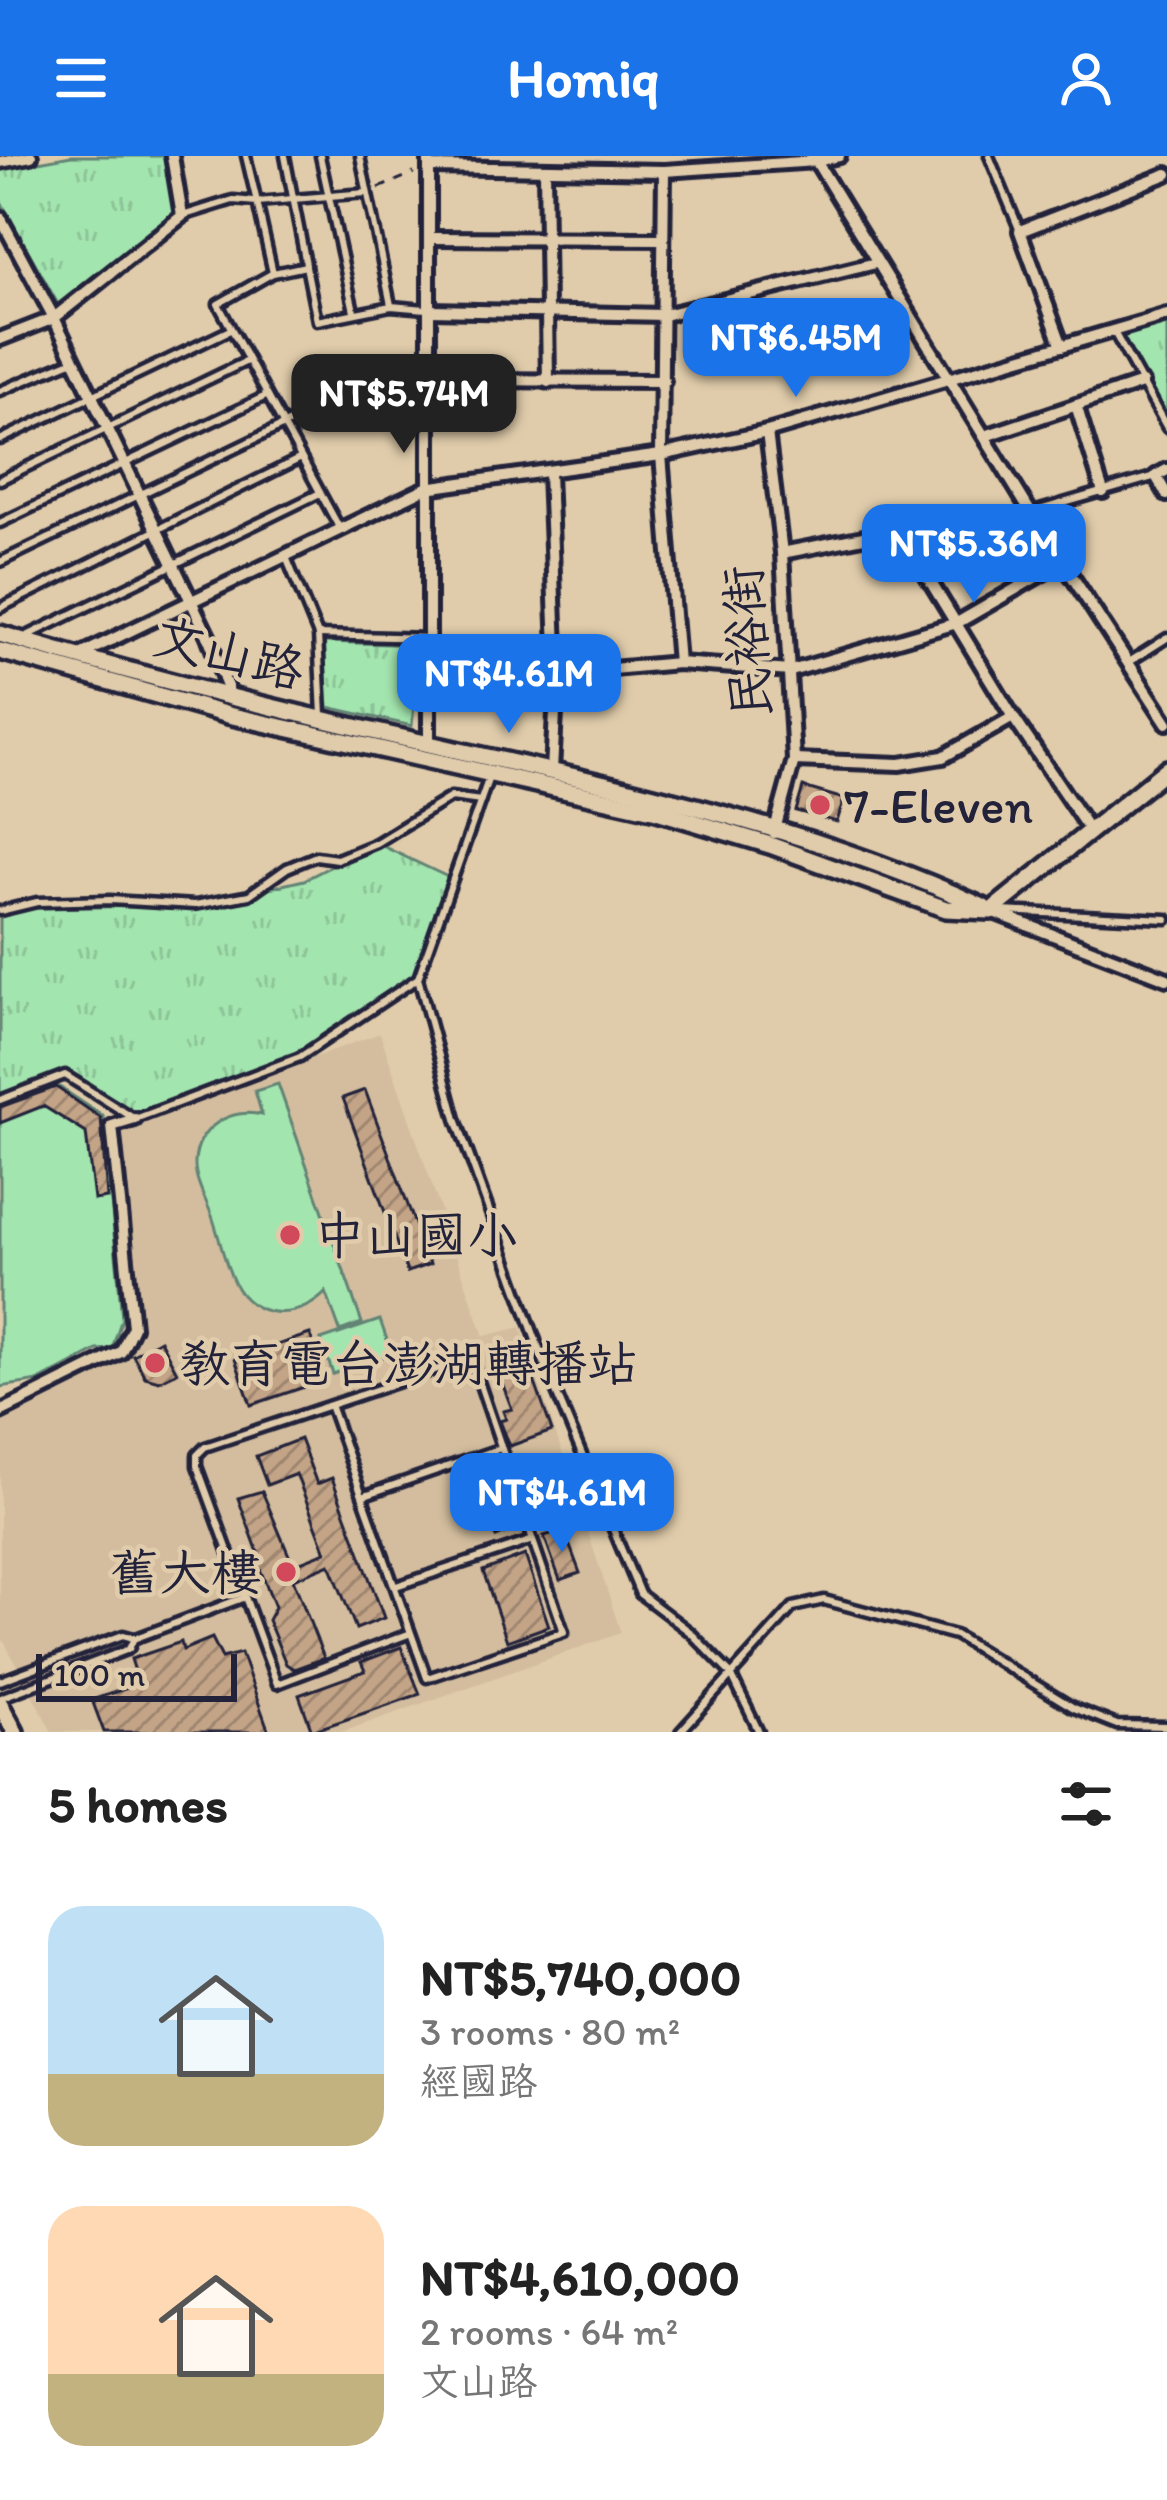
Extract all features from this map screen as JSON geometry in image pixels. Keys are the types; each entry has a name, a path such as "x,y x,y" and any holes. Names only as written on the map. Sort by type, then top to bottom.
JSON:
{"main road":[{"name":"文山路","path":"0,634 230,707 322,720 490,774 772,837"},
{"name":"文山路","path":"0,651 428,752 552,771 662,796 772,837 954,894 991,911"},
{"path":"991,911 1167,769"},
{"path":"0,1701 15,1732"}],"street":[{"path":"0,162 31,156"},
{"path":"0,338 54,318 182,216 172,156"},
{"path":"428,752 429,161 544,170 664,171 839,156"},
{"path":"814,159 1031,513 1167,722"},
{"path":"544,170 548,382"},
{"path":"664,171 662,455 678,663"},
{"path":"1062,346 1020,230 1167,174"},
{"path":"0,217 191,601 230,707"},
{"path":"430,238 663,239"},
{"path":"431,310 664,315 876,263"},
{"path":"77,657 426,488 662,455 767,432 1167,316"},
{"path":"430,380 664,382"},
{"path":"985,436 1142,383"},
{"path":"1076,406 1103,492"},
{"name":"民裕街","path":"767,432 782,553 794,760 772,837"},
{"path":"548,473 557,674 552,771"},
{"path":"1162,473 1167,495"},
{"path":"782,553 899,530 1013,717 1090,831"},
{"path":"557,674 678,663 791,671 957,623 1064,561"},
{"path":"794,760 900,764 943,758 1013,717"},
{"path":"991,911 1167,980"},
{"path":"0,1412 121,1352 134,1327 112,1126 135,1119"}],"lane":[{"path":"246,156 273,272"},
{"path":"285,156 317,321 391,306 431,310"},
{"path":"320,156 354,312"},
{"path":"361,156 391,306"},
{"path":"989,156 1020,230"},
{"path":"182,216 233,200 296,201 366,193"},
{"path":"306,266 273,272 218,304 341,530"},
{"path":"0,440 230,330"},
{"path":"1114,332 1167,428"},
{"path":"0,562 430,354"},
{"path":"0,391 74,360"},
{"path":"0,480 247,361"},
{"path":"0,523 266,396"},
{"path":"0,608 299,459"},
{"path":"1031,513 1162,473"},
{"path":"19,640 318,494"},
{"path":"286,557 318,634 322,720"},
{"path":"318,634 429,638"},
{"path":"1129,662 1167,638"},
{"path":"490,774 418,978 457,1119 538,1347 640,1594 690,1632 730,1674 759,1732"},
{"path":"0,911 37,902 195,905 249,895 287,868 316,856 337,859 376,843 451,797 481,801"},
{"path":"991,911 1167,919"},
{"path":"0,1100 65,1075 135,1119 300,1057 418,978"},
{"path":"330,1405 427,1678 564,1632 471,1358 330,1405 205,1447 197,1455 197,1466 277,1684 411,1633"},
{"path":"365,1495 502,1448"},
{"path":"396,1586 533,1540"},
{"path":"0,1682 123,1635 134,1638 245,1597"},
{"path":"680,1732 793,1607 824,1600 955,1635 1074,1708 1117,1725 1167,1726"},
{"path":"0,1701 129,1649 134,1638"}],"path":[{"path":"366,193 429,161"}],"shaded area":[{"path":"380,1033 484,1336 521,1327 621,1633 342,1732 52,1732 0,1634 0,1421 130,1354 141,1335 120,1136 128,1126"}],"green space":[{"path":"71,156 164,156 175,212 59,306 0,200 0,169"},
{"path":"1167,319 1167,420 1119,335"},
{"path":"324,642 420,645 412,726 328,707"},
{"path":"376,843 454,880 418,978 300,1057 135,1119 66,1075 0,1096 0,909 196,905 304,880"},
{"path":"55,1084 103,1116 122,1318 112,1349 97,1350 39,1381 0,1387 0,1106"},
{"path":"278,1084 362,1323 340,1331 326,1292 305,1307 280,1313 246,1299 229,1271 196,1175 197,1150 209,1130 228,1117 262,1115 255,1091"},
{"path":"380,1320 392,1354 333,1374 321,1340"}],"building":[{"name":"7-Eleven","path":"803,787 844,799 837,822 796,811"},
{"path":"56,1087 101,1118 107,1198 94,1200 86,1133 43,1106 0,1123 0,1107"},
{"path":"365,1090 430,1264 407,1272 343,1098"},
{"path":"310,1334 325,1380 251,1405 235,1359"},
{"name":"教育電台澎湖轉播站","path":"160,1340 177,1372 159,1381 145,1377 133,1355"},
{"path":"528,1363 552,1431 510,1446 500,1421 506,1419 503,1411 512,1409 499,1375"},
{"name":"舊大樓","path":"300,1439 317,1484 332,1478 384,1618 356,1629 330,1564 293,1579 324,1658 294,1669 286,1664 268,1620 275,1607 238,1498 262,1491 293,1565 326,1552 296,1474 267,1485 256,1456"},
{"path":"492,1465 513,1530 496,1537 474,1491 480,1489 475,1471"},
{"path":"564,1530 580,1573 560,1580 544,1536"},
{"path":"525,1555 549,1626 507,1641 483,1571"},
{"path":"212,1638 222,1658 241,1653 269,1732 104,1732 92,1700 139,1684 131,1659 181,1642 183,1650"},
{"path":"401,1647 420,1694 312,1731 299,1695 365,1671 361,1662"}],"place":[{"name":"7-Eleven","path":"820,805"},
{"name":"中山國小","path":"290,1235"},
{"name":"教育電台澎湖轉播站","path":"155,1363"},
{"name":"舊大樓","path":"286,1572"}]}
